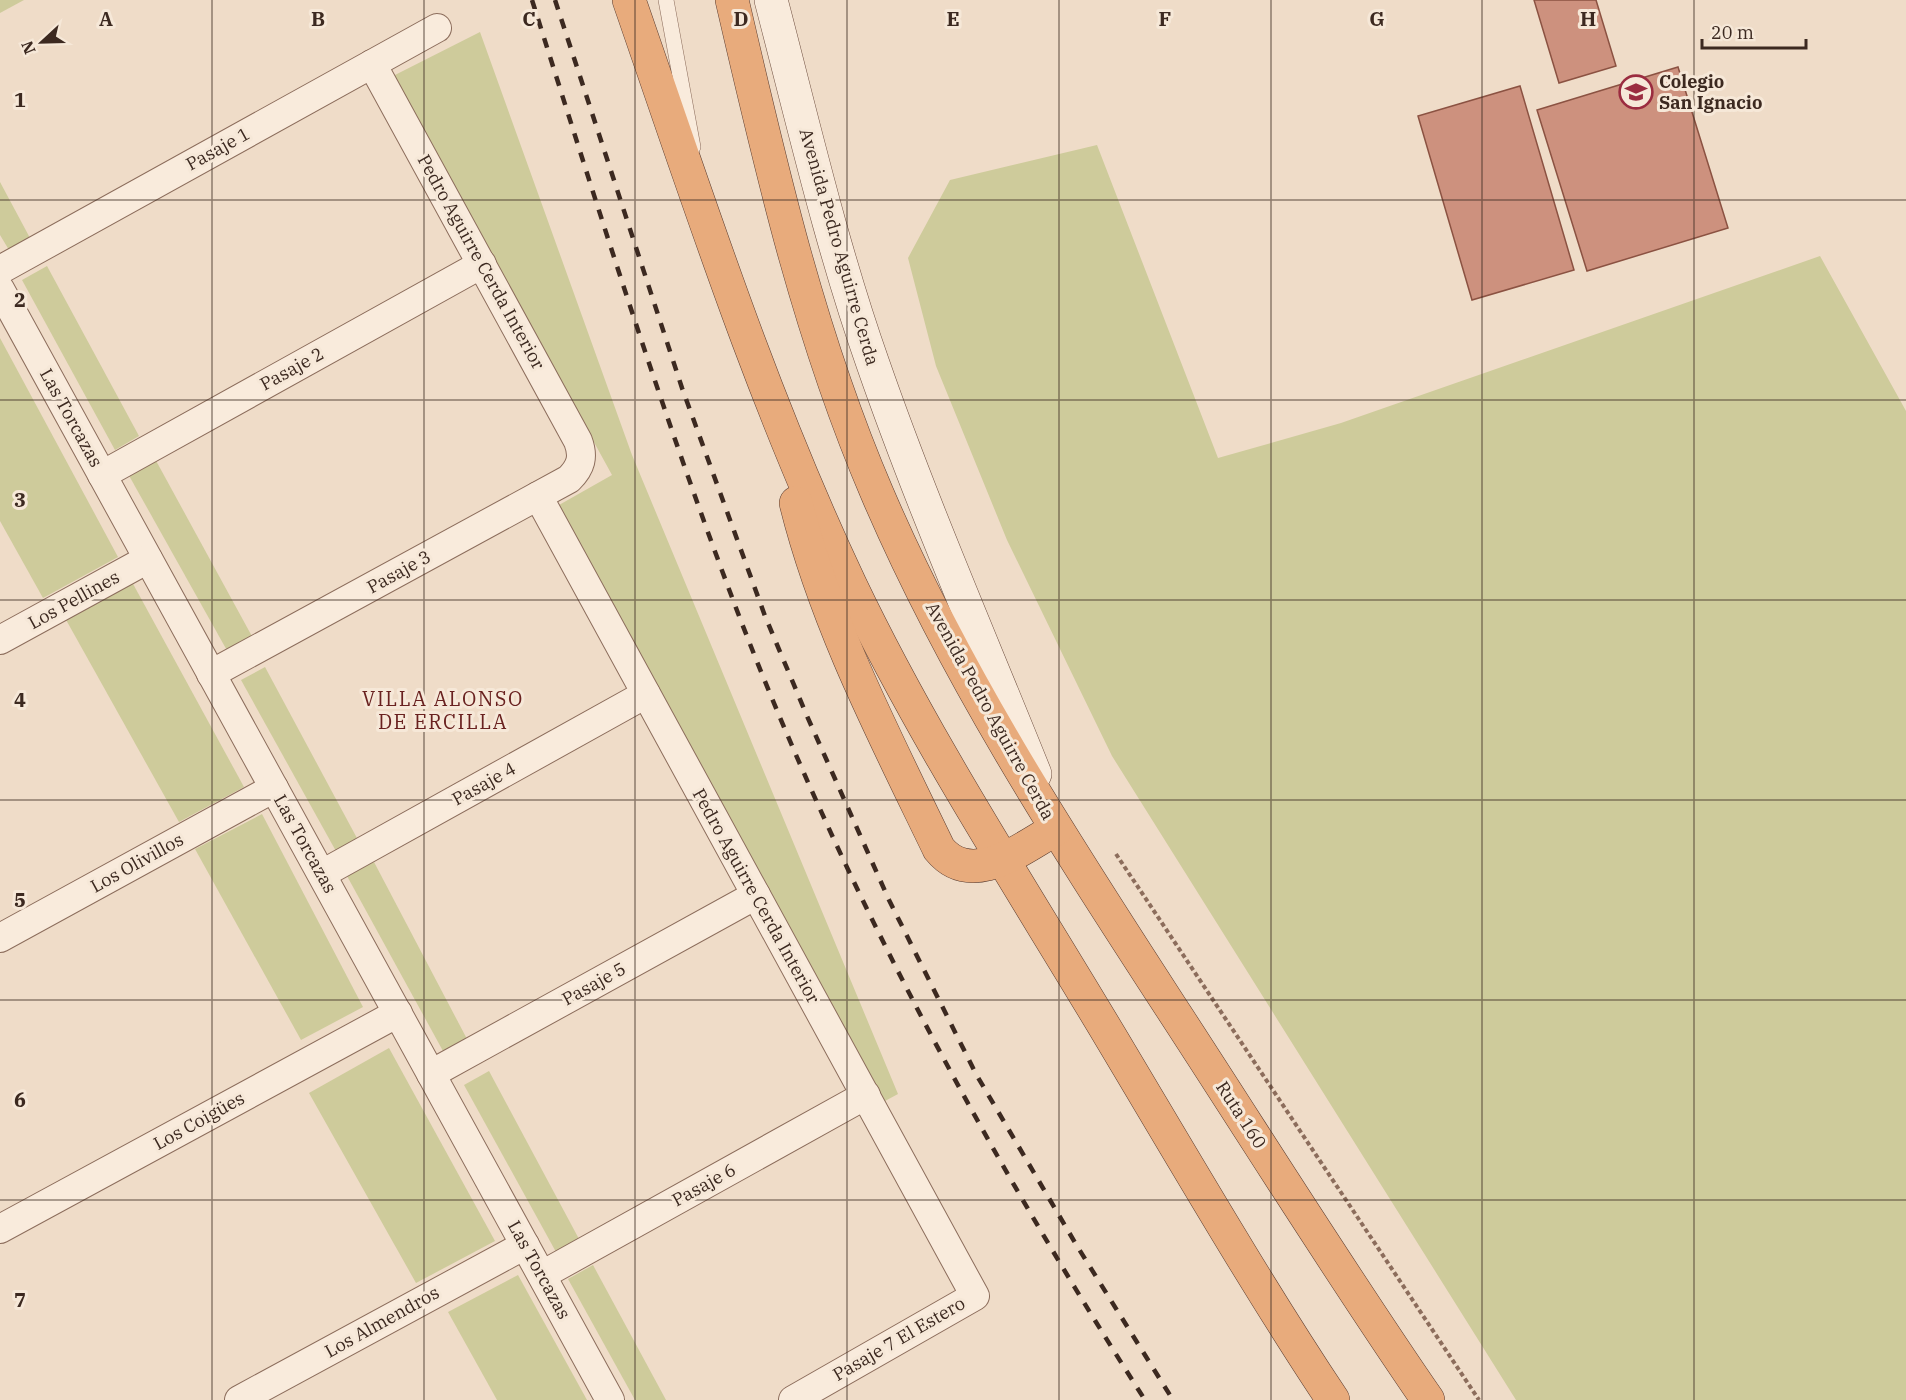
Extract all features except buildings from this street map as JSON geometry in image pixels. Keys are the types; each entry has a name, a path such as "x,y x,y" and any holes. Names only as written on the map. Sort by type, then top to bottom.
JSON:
{"highway":[{"path":"629,0 703,214 768,390 821,519 873,631 906,694 1001,859 1110,1037 1185,1166 1333,1400"},
{"name":"Avenida Pedro Aguirre Cerda","path":"732,0 783,216 813,321 876,492 960,664 1056,829"},
{"path":"768,390 801,524 839,633 885,739 939,849 953,862 972,867 1001,859 1056,829"},
{"name":"Ruta 160","path":"1056,829 1428,1400"}],"main road":[{"name":"Avenida Pedro Aguirre Cerda","path":"771,0 830,225 872,362 931,519 1056,829"}],"street":[{"name":"Pasaje 1","path":"0,270 437,28"},
{"name":"Pedro Aguirre Cerda Interior","path":"372,64 578,441 582,451 581,463"},
{"name":"Pasaje 2","path":"102,475 482,264"},
{"name":"Las Torcazas","path":"0,289 610,1400"},
{"name":"Pasaje 3","path":"212,674 569,479 581,463"},
{"name":"Pedro Aguirre Cerda Interior","path":"538,496 975,1296"},
{"name":"Los Pellines","path":"0,640 148,559"},
{"name":"Pasaje 4","path":"322,874 646,694"},
{"name":"Los Olivillos","path":"0,938 274,788"},
{"name":"Pasaje 5","path":"431,1074 756,895"},
{"name":"Los Coigües","path":"0,1229 398,1013"},
{"name":"Pasaje 6","path":"542,1275 866,1095"},
{"name":"Los Almendros","path":"239,1400 525,1245"},
{"name":"Pasaje 7 El Estero","path":"793,1400 975,1296"}],"lane":[{"path":"666,0 686,97 703,214"}],"path":[{"path":"1112,847 1479,1400"}],"shaded area":[{"path":"0,0 24,0 0,13"},
{"path":"480,32 632,455 898,1094 885,1101 559,505 612,475 393,76"},
{"path":"1097,145 1218,458 1341,423 1820,256 1906,411 1906,1400 1516,1400 1112,756 1007,540 936,366 908,258 950,180"},
{"path":"0,182 30,238 9,250 0,235"},
{"path":"47,266 139,436 115,450 22,280"},
{"path":"0,338 118,557 43,598 0,521"},
{"path":"154,457 254,640 229,654 127,472"},
{"path":"132,582 244,787 179,822 65,618"},
{"path":"265,667 358,840 337,853 241,680"},
{"path":"262,814 363,1007 301,1040 195,849"},
{"path":"374,862 467,1039 443,1051 347,876"},
{"path":"389,1048 495,1241 416,1283 309,1093"},
{"path":"489,1071 579,1239 556,1252 464,1085"},
{"path":"593,1265 666,1400 635,1400 568,1279"},
{"path":"518,1275 587,1400 497,1400 448,1312"}],"railway":[{"path":"532,0 632,312 685,467 741,621 782,723 874,923 924,1021 1030,1213 1145,1400"},
{"path":"555,0 682,388 765,616 807,716 889,900 976,1074 1077,1246 1173,1400"}],"place":[{"name":"Colegio San Ignacio","path":"1636,92"}],"district":[{"name":"VILLA ALONSO DE ERCILLA","path":"443,710"}]}
